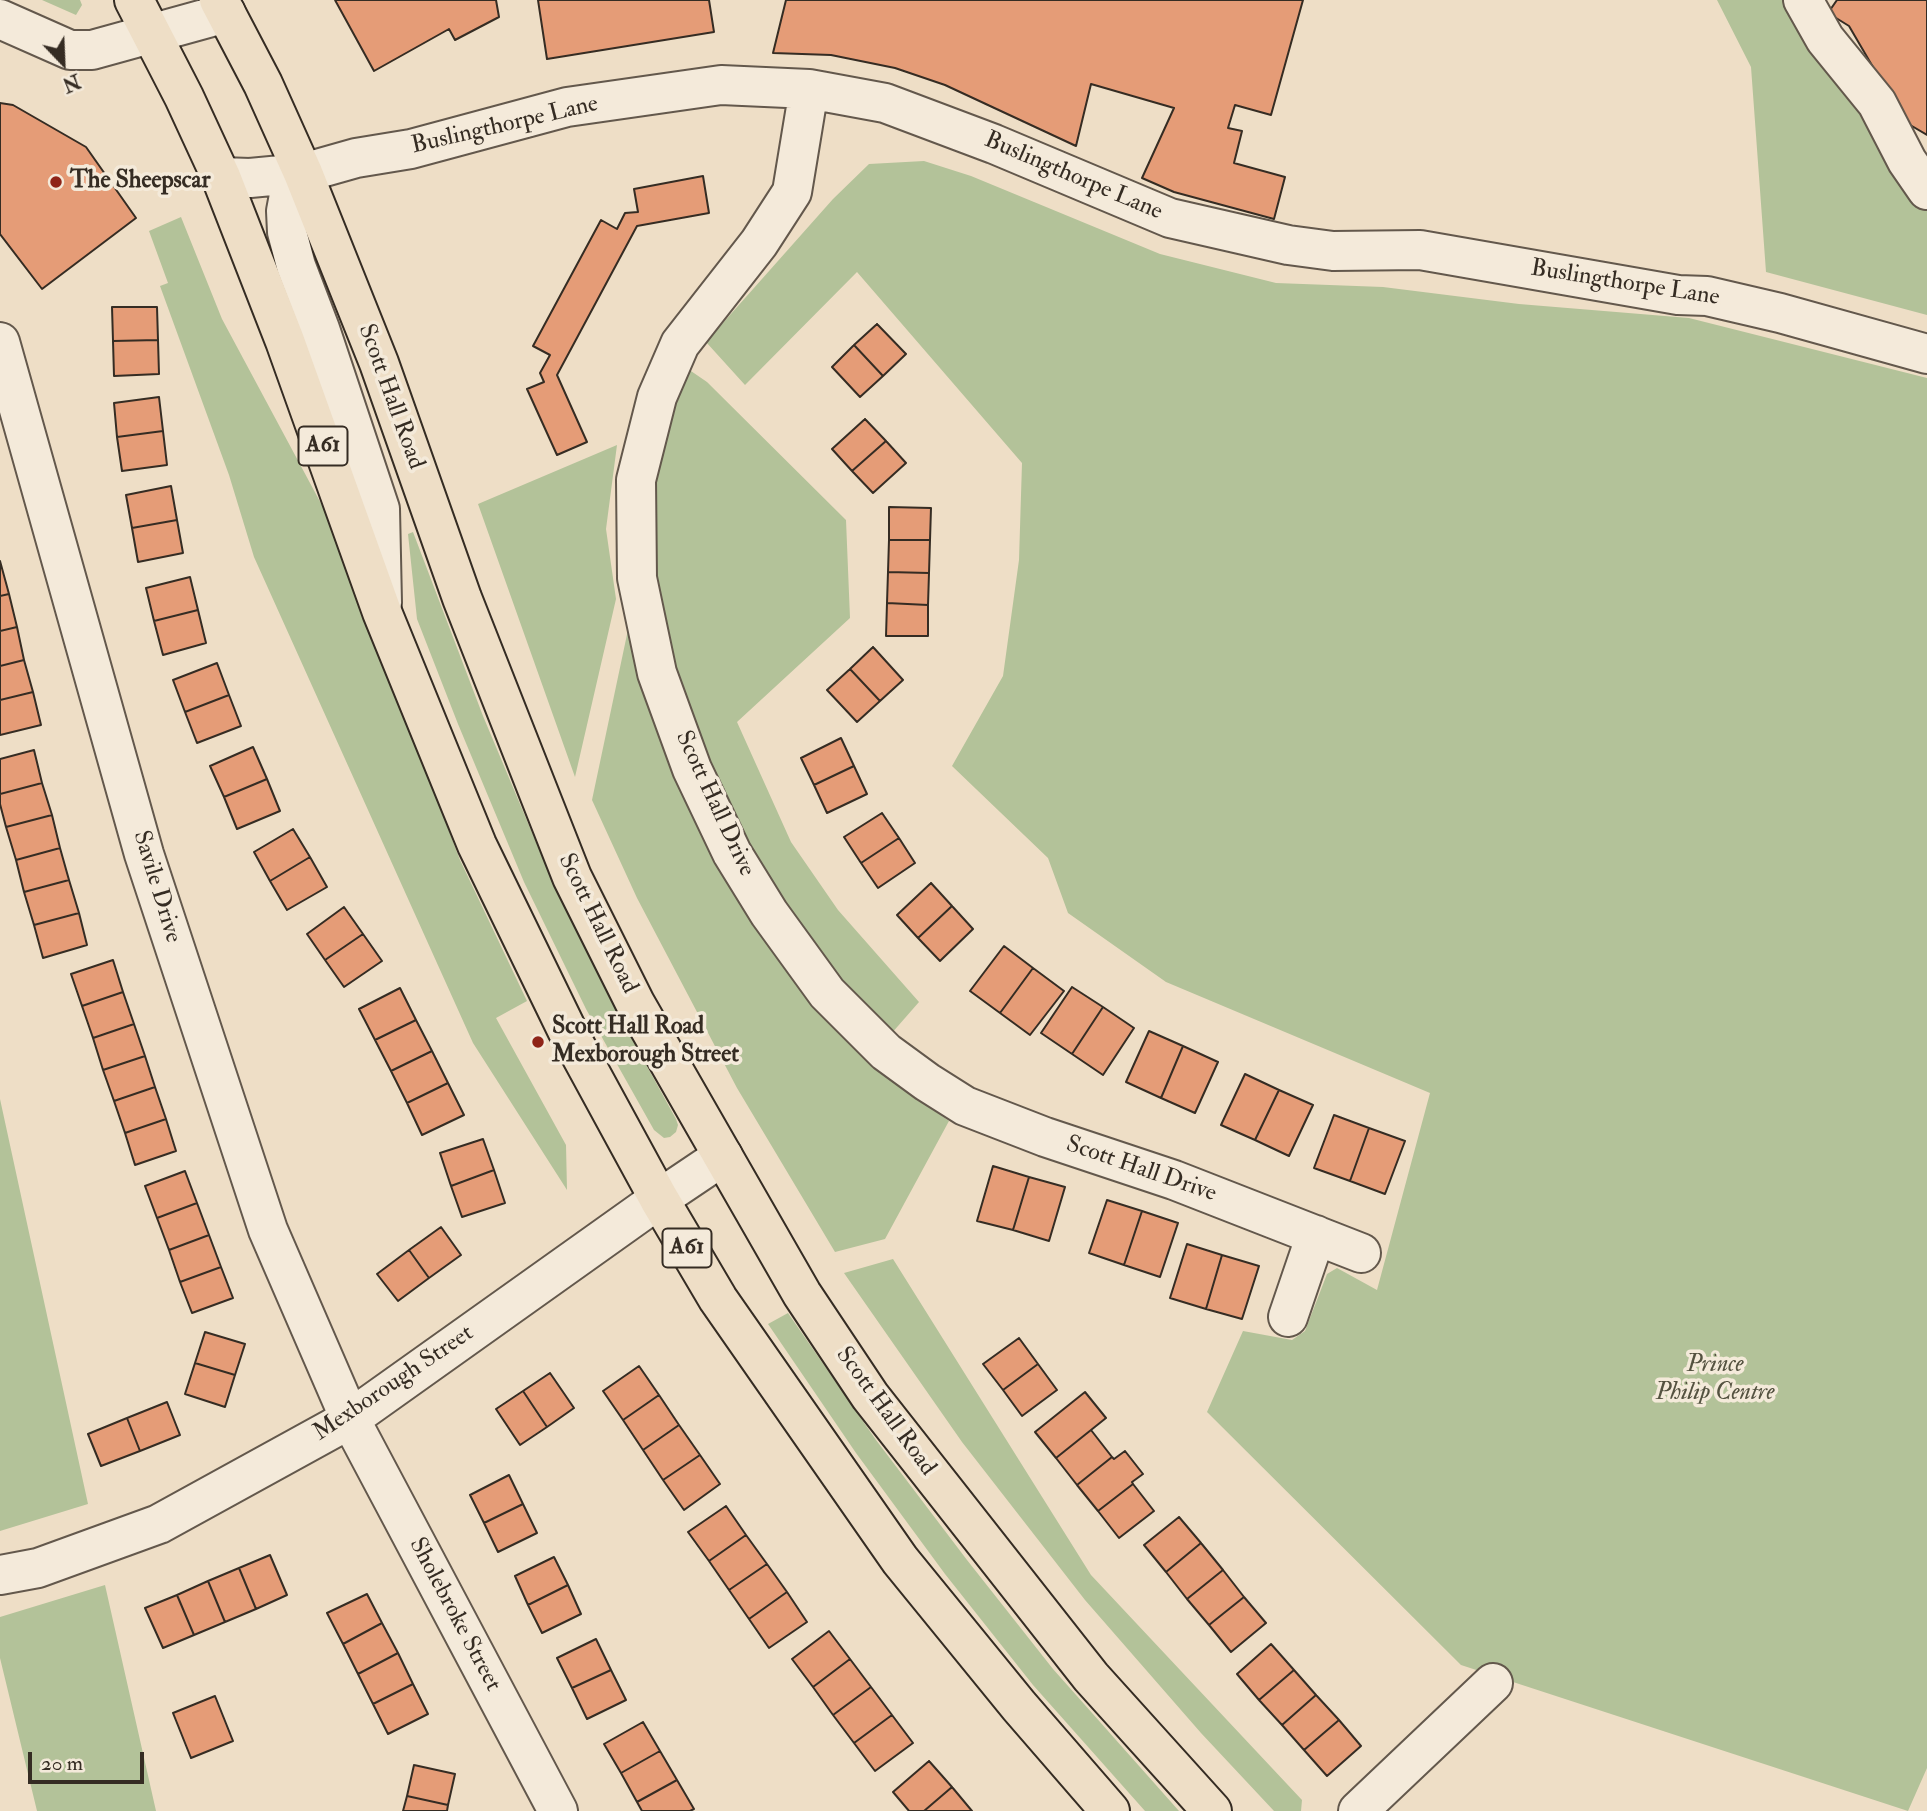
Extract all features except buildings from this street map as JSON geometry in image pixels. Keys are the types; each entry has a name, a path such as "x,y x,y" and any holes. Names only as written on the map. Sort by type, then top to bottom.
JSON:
{"highway":[{"name":"Scott Hall Road","path":"222,7 262,84 303,173 379,363 463,598 572,877 635,1003 802,1294 870,1396 1091,1677 1212,1811"},
{"name":"Scott Hall Road","path":"142,16 221,177 285,341 383,612 477,845 567,1030 659,1199 718,1299 900,1560 1019,1706 1110,1811"}],"street":[{"path":"1803,0 1825,39 1877,103 1907,160 1927,190"},
{"path":"0,19 70,50 92,50 142,16 222,7"},
{"name":"Buslingthorpe Lane","path":"221,177 250,178 303,173 356,158 411,149 567,107 721,85 809,89 885,103 994,144 1170,218 1288,245 1333,251 1420,250 1678,295 1707,280 1780,313 1927,354"},
{"name":"Scott Hall Drive","path":"809,89 792,192 759,243 680,344 657,397 636,480 636,578 657,673 692,769 732,853 769,913 827,993 886,1052 965,1106 1045,1137 1174,1180 1361,1253"},
{"name":"Scott Hall Road","path":"303,173 289,195 286,211 287,232 296,266 320,329 380,509 383,612"},
{"name":"Savile Drive","path":"0,342 144,854 212,1065 268,1230 350,1419"},
{"name":"Mexborough Street","path":"0,1575 38,1568 159,1524 350,1419 723,1156"},
{"path":"1288,1317 1316,1235"},
{"name":"Sholebroke Street","path":"350,1419 558,1811"},
{"path":"1357,1811 1493,1683"}],"green space":[{"path":"42,0 80,0 82,5 76,15"},
{"path":"1717,0 1792,0 1927,187 1927,315 1766,272 1751,67"},
{"name":"Prince Philip Centre","path":"924,161 971,176 1160,254 1276,283 1383,287 1519,304 1689,318 1927,378 1927,1768 1908,1811 1461,1665 1207,1412 1243,1331 1292,1340 1305,1331 1327,1274 1337,1268 1377,1290 1430,1093 1166,982 1068,913 1048,858 952,766 1003,676 1019,560 1022,463 857,272 745,385 706,342 833,199 869,164"},
{"path":"181,217 222,319 332,524 460,860 527,1001 496,1018 566,1145 567,1190 473,1043 254,557 229,475 160,286 168,283 149,231"},
{"path":"688,369 707,382 846,520 850,618 737,722 791,842 838,910 919,1002 891,1034 842,984 778,897 734,824 674,673 654,576 650,519 659,447 675,394"},
{"path":"617,445 606,529 616,599 575,777 478,504"},
{"path":"413,532 483,716 549,873 610,999 676,1119 676,1132 670,1137 664,1138 654,1130 586,1009 524,882 417,619 408,534"},
{"path":"629,625 642,678 668,759 710,850 750,920 811,1001 876,1070 949,1121 885,1239 835,1252 737,1088 637,898 592,800"},
{"path":"0,1099 88,1504 0,1531"},
{"path":"893,1259 1091,1575 1302,1800 1301,1811 1274,1811 1201,1733 1085,1600 962,1442 844,1273"},
{"path":"788,1313 876,1440 967,1560 1053,1669 1179,1811 1145,1811 1033,1685 945,1574 856,1453 768,1324"},
{"path":"105,1585 156,1811 37,1811 0,1658 0,1617"}],"place":[{"name":"The Sheepscar","path":"56,182"},
{"name":"Scott Hall Road Mexborough Street","path":"538,1042"}]}
